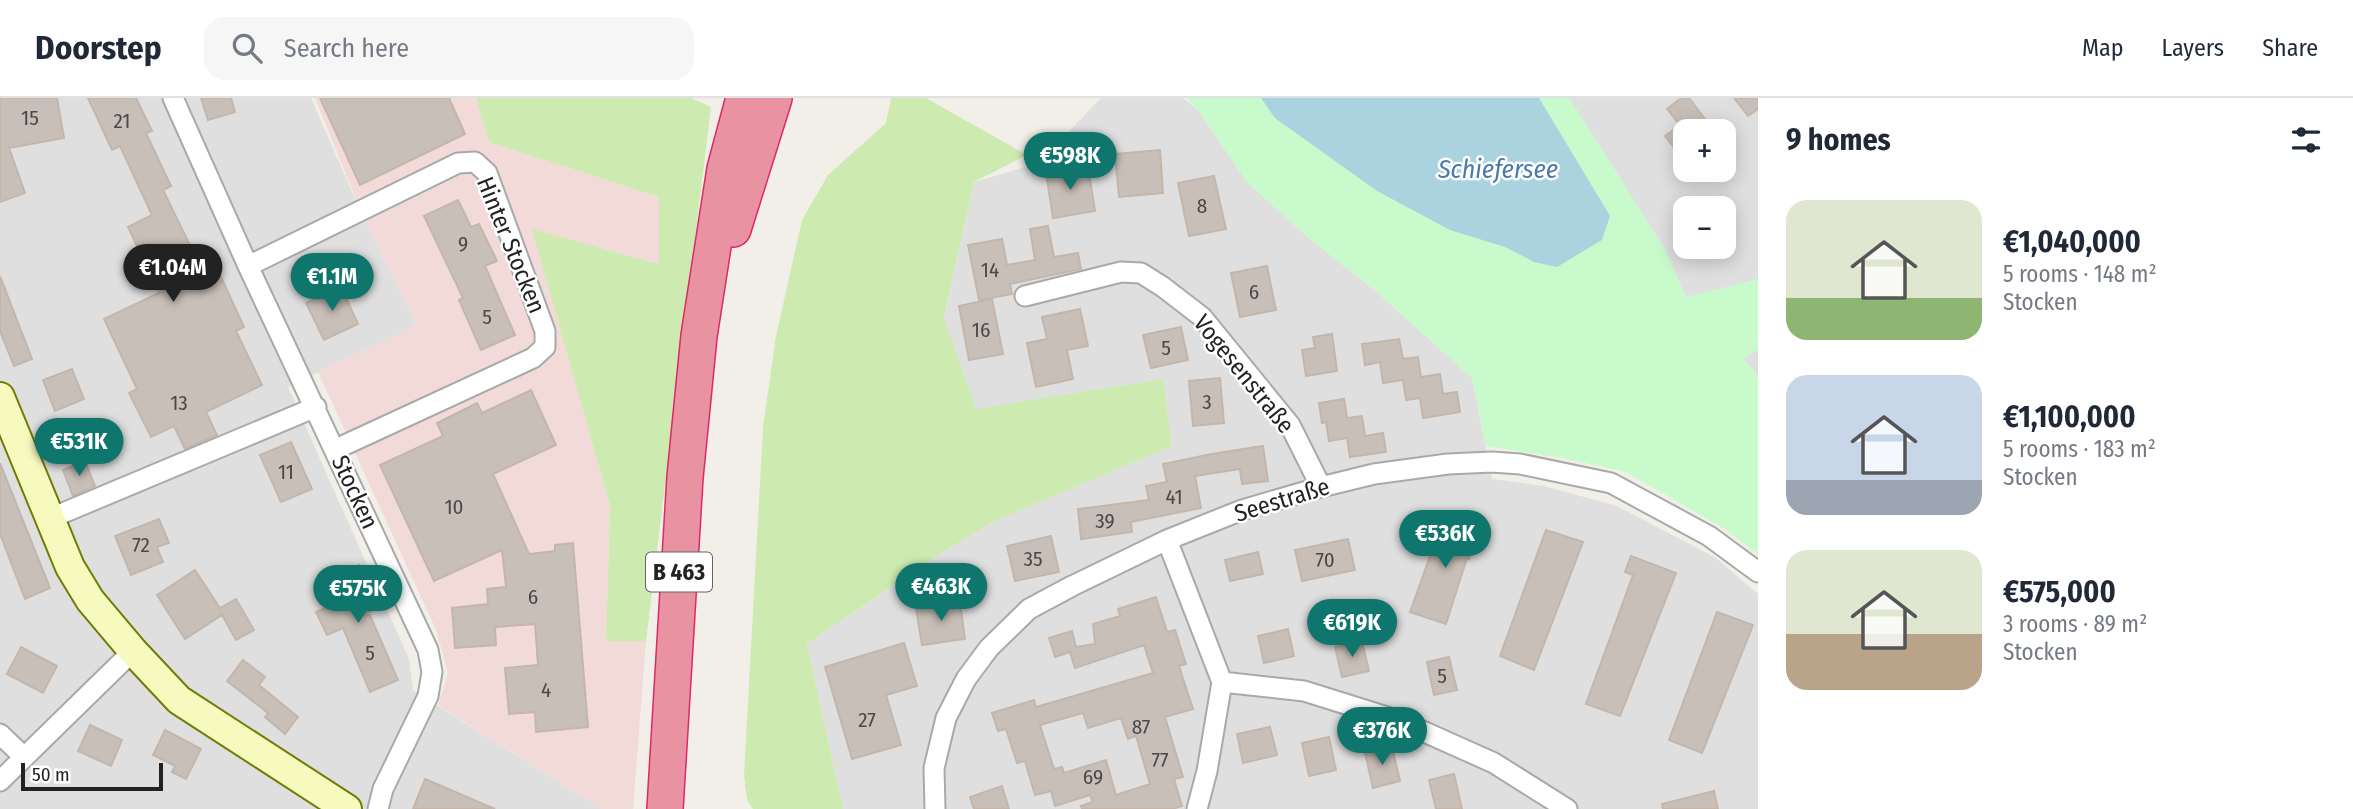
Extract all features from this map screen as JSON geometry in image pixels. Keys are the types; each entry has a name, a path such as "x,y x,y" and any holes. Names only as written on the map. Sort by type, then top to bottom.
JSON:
{"highway":[{"name":"B 463","path":"665,809 685,477 699,336 725,169 744,98"},
{"name":"B 463","path":"699,336 774,98"}],"street":[{"name":"Stocken","path":"173,98 248,266 428,650 432,672 428,696 383,789 378,809"},
{"name":"Hinter Stocken","path":"248,266 457,163 475,162 487,173 545,331 545,347 533,358 336,449"},
{"name":"Vogesenstraße","path":"1025,296 1122,272 1141,273 1202,317 1290,425 1321,487"},
{"path":"0,397 70,566 90,600 133,651 180,700 347,809"},
{"path":"51,517 316,407"},
{"name":"Seestraße","path":"935,809 934,768 946,718 966,679 989,648 1029,609 1167,540 1242,510 1321,487 1374,474 1448,464 1492,461 1520,464 1611,483 1709,536 1758,572"},
{"path":"1167,540 1222,682 1207,771 1197,809"},
{"path":"0,780 133,651"},
{"path":"1222,682 1304,691 1400,721 1494,763 1567,809"},
{"path":"0,734 23,756"}],"shaded area":[{"path":"0,98 311,98 364,219 417,325 288,387 409,659 413,690 602,809 0,809"},
{"path":"315,98 476,98 489,142 659,197 660,264 533,230 610,506 606,640 646,641 633,809 602,809 438,705 448,673 436,630 318,372 417,325 364,219"},
{"path":"1101,98 1183,98 1199,111 1247,182 1304,234 1378,293 1472,378 1492,479 1544,486 1617,506 1716,558 1758,594 1758,809 843,809 807,644 936,556 993,522 1172,446 1163,379 976,410 944,319 974,182 1039,163"},
{"path":"1569,98 1758,98 1758,279 1686,298 1664,248"},
{"path":"1758,349 1758,376 1744,359"}],"green space":[{"path":"476,98 691,98 711,107 646,641 606,641 610,506 532,229 659,264 659,197 489,142"},
{"path":"891,98 926,98 1027,155 974,182 944,318 976,409 1163,379 1172,446 993,522 936,556 807,644 843,809 753,809 747,800 744,776 763,427 776,336 802,220 828,175 886,123"},
{"path":"1186,98 1569,98 1664,248 1686,297 1758,279 1758,349 1744,359 1758,376 1758,554 1723,528 1626,472 1486,446 1472,378 1378,293 1304,234 1247,182 1199,111"}],"water":[{"name":"Schiefersee","path":"1261,98 1539,98 1610,216 1602,240 1557,267 1534,262 1505,247 1450,230 1377,191 1275,118"}],"building":[{"path":"0,98 57,98 64,138 9,148 25,193 0,202"},
{"path":"88,98 136,98 152,131 146,133 171,186 163,190 203,272 216,266 244,327 236,331 262,385 206,412 217,435 185,449 174,426 151,437 129,393 137,389 104,319 159,293 128,227 152,215 120,146 112,150"},
{"path":"201,98 231,98 235,112 208,120"},
{"path":"320,98 449,98 465,134 360,185"},
{"path":"1681,98 1689,98 1705,119 1675,119 1667,109"},
{"path":"1734,98 1758,98 1758,109 1748,116"},
{"path":"1673,130 1673,146 1665,136"},
{"path":"1160,150 1163,193 1119,197 1115,154"},
{"path":"1088,167 1095,211 1053,218 1046,173"},
{"path":"1214,176 1226,229 1189,236 1178,183"},
{"path":"458,200 471,227 479,224 497,261 485,266 515,335 481,350 459,300 463,298 424,216"},
{"path":"1048,226 1054,257 1078,253 1081,269 1010,284 1012,294 979,300 968,245 1002,239 1007,265 1035,260 1030,229"},
{"path":"1267,266 1276,310 1240,317 1231,273"},
{"path":"0,276 32,359 14,366 0,331"},
{"path":"341,287 358,324 324,340 306,303"},
{"path":"992,299 1003,354 969,360 959,306"},
{"path":"1080,309 1088,346 1067,350 1073,379 1036,387 1027,343 1047,339 1042,317"},
{"path":"1181,327 1188,360 1151,368 1143,335"},
{"path":"1332,334 1337,371 1306,376 1302,350 1315,348 1313,337"},
{"path":"1399,339 1403,359 1418,357 1421,377 1440,374 1443,394 1457,392 1460,412 1423,418 1420,398 1406,400 1403,380 1383,383 1380,362 1365,365 1362,344"},
{"path":"72,369 84,399 55,411 43,380"},
{"path":"1220,378 1224,423 1193,426 1189,381"},
{"path":"531,390 556,445 493,474 529,554 555,551 555,545 573,543 588,727 536,732 535,712 509,714 505,668 538,665 535,624 495,627 496,645 455,648 452,608 488,604 487,589 506,587 502,550 434,581 380,465 443,436 437,423 477,403 482,413"},
{"path":"1344,399 1347,418 1362,416 1365,436 1383,433 1386,452 1350,457 1347,438 1329,441 1326,422 1322,423 1319,403"},
{"path":"291,442 312,489 281,502 260,455"},
{"path":"1263,446 1268,481 1242,484 1240,469 1195,476 1201,508 1131,522 1132,532 1081,539 1078,509 1149,500 1146,486 1167,482 1163,464"},
{"path":"85,461 95,486 73,496 63,470"},
{"path":"0,463 50,588 25,599 0,534"},
{"path":"1444,517 1480,530 1469,559 1467,558 1446,624 1410,612"},
{"path":"159,519 169,543 157,547 163,562 131,575 115,536"},
{"path":"1546,530 1583,542 1534,670 1500,656"},
{"path":"1051,536 1059,572 1015,581 1007,546"},
{"path":"1348,539 1355,570 1302,581 1295,550"},
{"path":"1258,552 1263,574 1230,581 1225,560"},
{"path":"1631,556 1676,573 1620,716 1586,704 1633,575 1625,572"},
{"path":"359,565 378,607 361,616 370,615 398,680 370,692 343,628 327,635 316,612 334,604 323,581"},
{"path":"195,570 220,608 236,599 254,630 236,640 222,615 185,639 157,595"},
{"path":"1156,597 1167,632 1175,630 1186,664 1179,666 1193,709 1165,717 1183,777 1174,779 1182,806 1172,809 1082,809 1081,806 1093,802 1090,795 1055,806 1051,791 1035,795 1025,761 1017,763 1006,729 998,731 992,713 1034,700 1036,707 1153,673 1144,645 1075,668 1070,652 1055,657 1049,638 1072,631 1076,647 1095,644 1093,624 1120,616 1118,609","holes":["1083,713 1088,728 1121,718 1128,739 1136,736 1150,784 1116,795 1106,760 1064,773 1062,767 1054,769 1040,725"]},
{"path":"960,602 965,639 922,645 916,608"},
{"path":"1717,612 1753,625 1702,753 1669,740"},
{"path":"1288,629 1294,656 1264,663 1258,636"},
{"path":"1362,641 1369,671 1342,677 1335,647"},
{"path":"904,643 917,686 886,695 901,745 852,759 825,667"},
{"path":"21,647 57,666 43,693 7,674"},
{"path":"1449,657 1457,690 1434,695 1427,662"},
{"path":"243,660 265,677 259,685 298,717 285,734 265,717 268,713 227,681"},
{"path":"90,725 122,740 111,766 78,751"},
{"path":"1270,727 1277,755 1243,763 1237,734"},
{"path":"165,730 201,749 186,779 172,772 175,766 153,755"},
{"path":"1329,737 1336,770 1309,776 1302,743"},
{"path":"1392,747 1400,781 1373,788 1365,753"},
{"path":"1454,774 1462,809 1436,809 1429,780"},
{"path":"425,779 495,809 413,809"},
{"path":"1002,786 1009,809 974,809 970,797"},
{"path":"1714,791 1718,809 1663,809 1662,804"}]}
